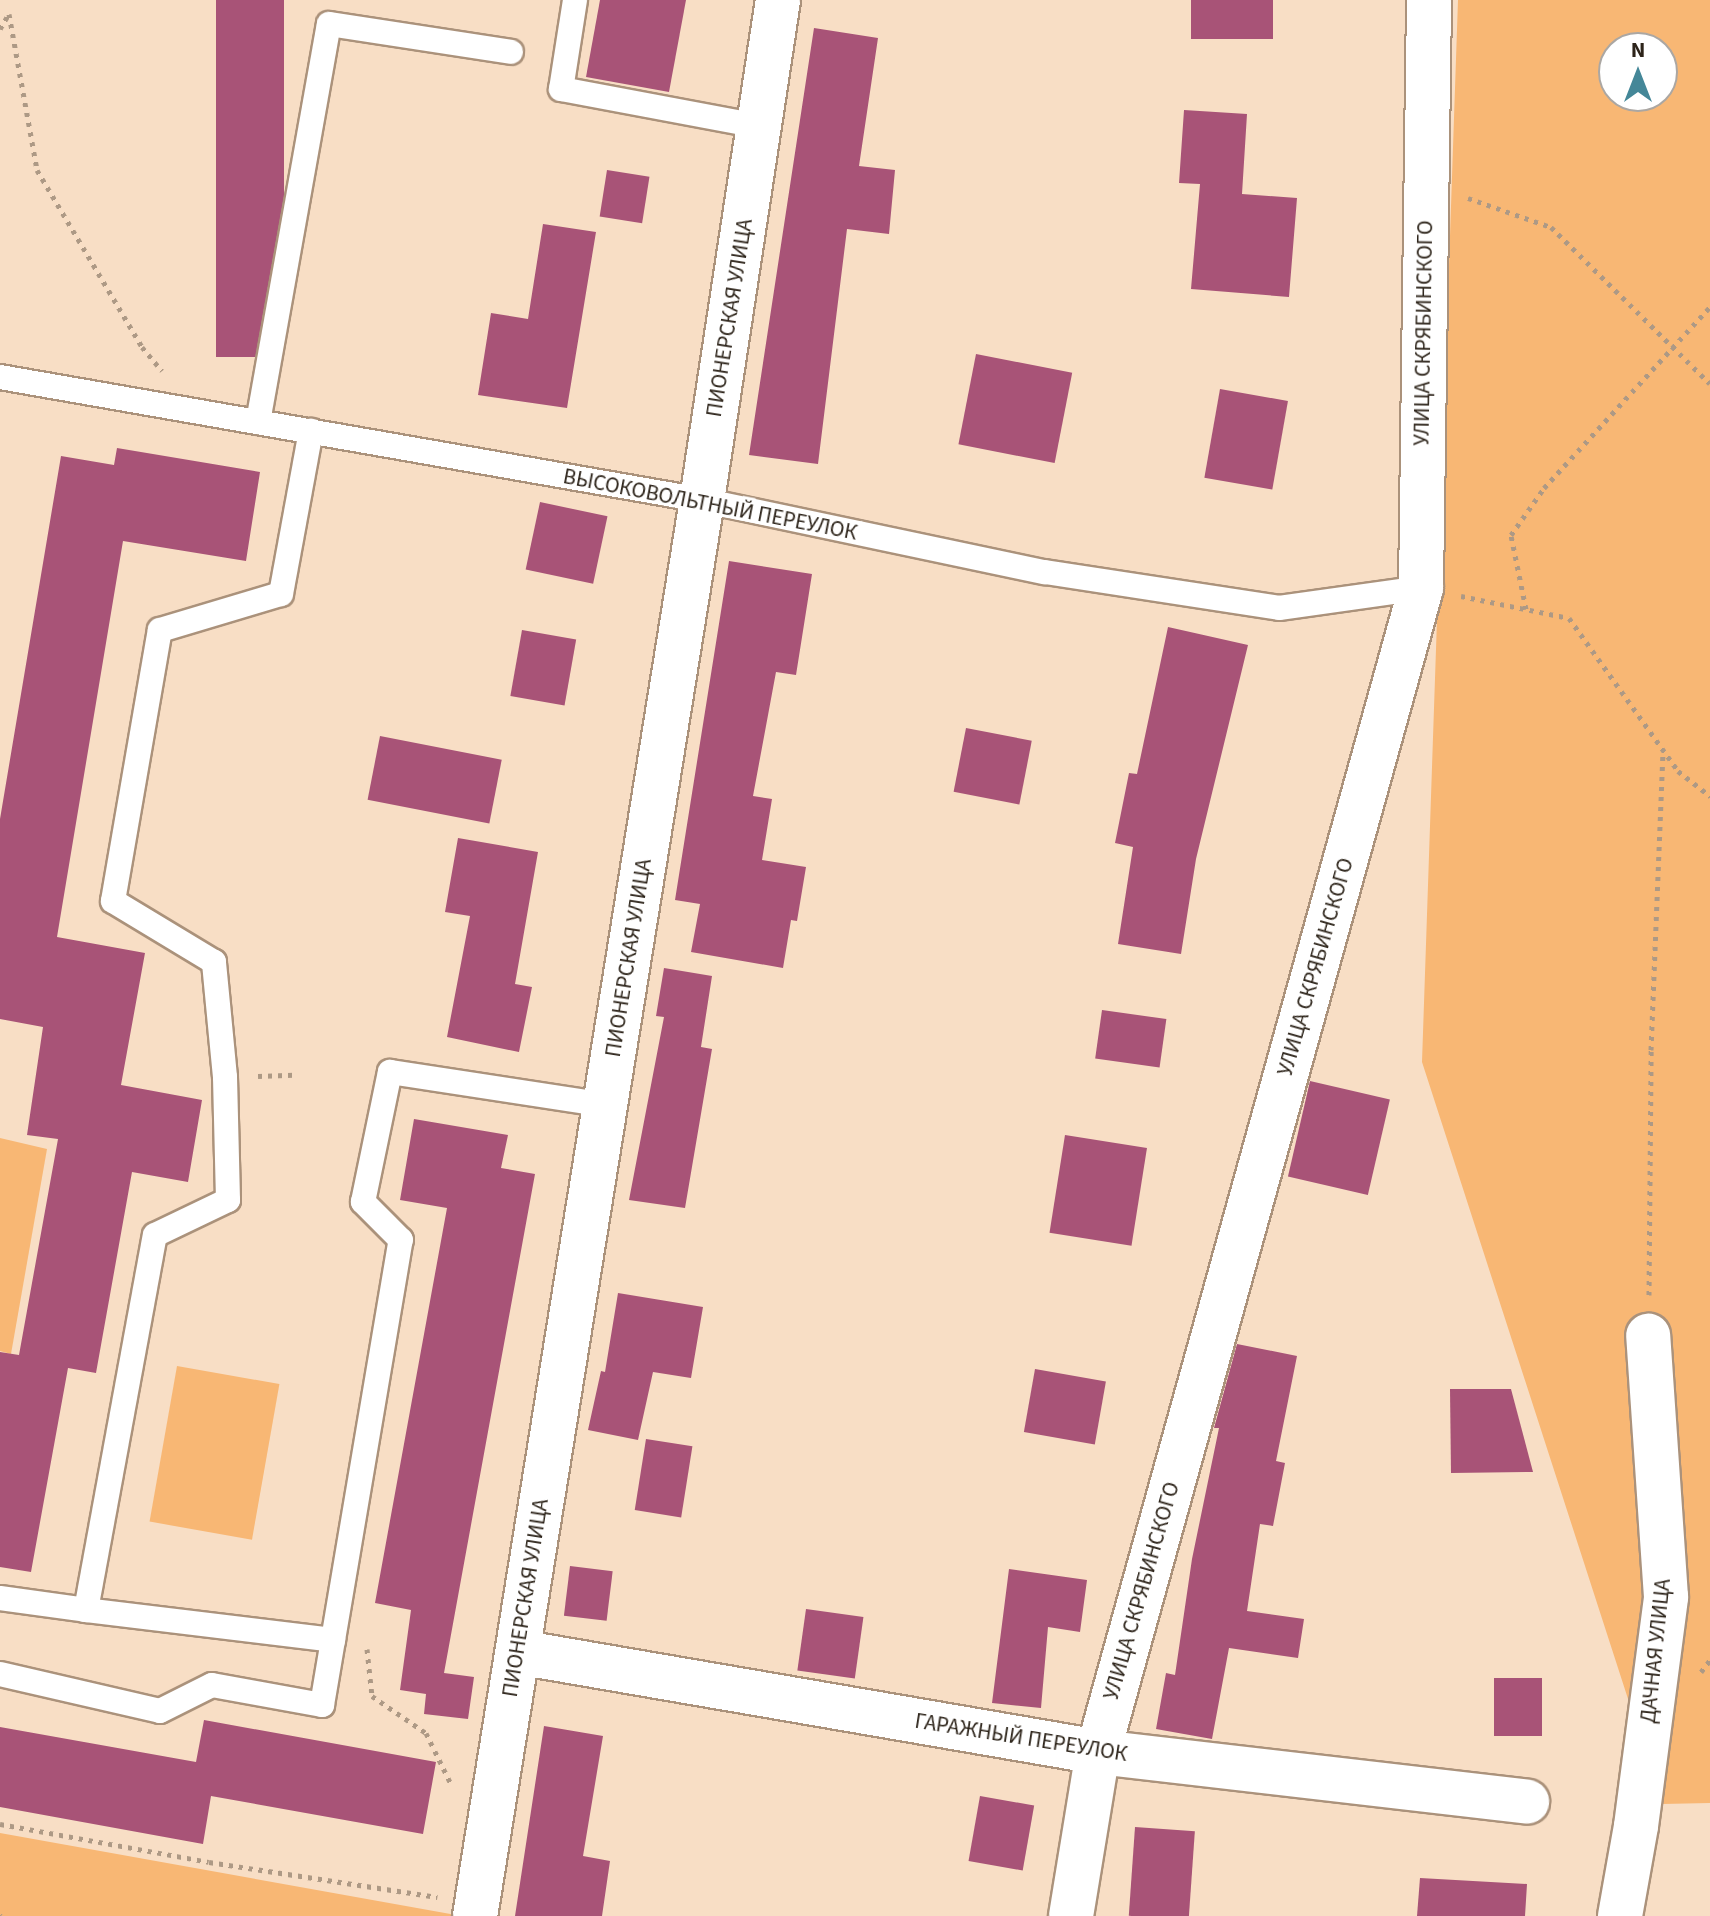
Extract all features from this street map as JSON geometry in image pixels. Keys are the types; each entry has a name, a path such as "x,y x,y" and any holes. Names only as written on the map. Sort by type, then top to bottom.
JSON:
{"street":[{"name":"ПИОНЕРСКАЯ УЛИЦА","path":"476,1910 702,500 778,0"},
{"name":"УЛИЦА СКРЯБИНСКОГО","path":"1071,1916 1098,1752 1421,588 1429,0"},
{"name":"ДАЧНАЯ УЛИЦА","path":"1620,1916 1636,1826 1666,1597 1648,1336"},
{"name":"ГАРАЖНЫЙ ПЕРЕУЛОК","path":"518,1652 1098,1752 1527,1802"}],"lane":[{"path":"575,0 561,89 759,126"},
{"path":"258,422 329,24 511,52"},
{"name":"ВЫСОКОВОЛЬТНЫЙ ПЕРЕУЛОК","path":"0,377 702,500 1045,572 1279,608 1421,588"},
{"path":"86,1610 155,1235 228,1200 225,1077 214,962 113,901 160,630 281,594 311,431"},
{"path":"0,1674 160,1711 212,1685 322,1705 401,1240 363,1202 390,1072 606,1105"},
{"path":"0,1598 333,1640"}],"path":[{"path":"0,29 9,14 37,170 142,347 197,411"},
{"path":"1426,183 1551,227 1710,384"},
{"path":"1526,609 1511,535 1544,488 1710,307"},
{"path":"1421,588 1569,618 1678,771 1710,796"},
{"path":"1648,1336 1651,1050 1663,751"},
{"path":"366,1645 372,1696 426,1733 452,1786"},
{"path":"0,1824 476,1910"}],"shaded area":[{"path":"1458,0 1710,0 1710,1803 1662,1804 1422,1062"},
{"path":"0,1138 47,1149 11,1354 0,1351"},
{"path":"177,1366 279,1384 252,1540 150,1522"},
{"path":"0,1833 456,1915 456,1916 0,1916"}],"building":[{"path":"216,0 284,0 284,357 216,357"},
{"path":"600,0 686,0 669,92 586,77"},
{"path":"1191,0 1273,0 1273,39 1191,39"},
{"path":"814,28 878,38 859,166 895,170 889,234 847,229 818,464 749,455"},
{"path":"1184,110 1247,114 1242,194 1297,198 1289,297 1191,289 1200,184 1179,183"},
{"path":"607,170 649,177 642,223 600,216"},
{"path":"543,224 596,232 567,408 478,395 491,313 528,319"},
{"path":"976,354 1072,373 1055,463 958,444"},
{"path":"1220,389 1288,401 1272,490 1204,478"},
{"path":"117,448 260,472 246,561 123,541 57,937 145,953 121,1085 202,1100 188,1182 132,1172 96,1373 68,1368 31,1572 0,1567 0,1352 19,1355 58,1139 27,1135 43,1027 0,1019 0,819 61,456 114,465"},
{"path":"540,502 607,516 593,584 526,569"},
{"path":"729,561 812,574 796,675 776,672 753,796 772,799 762,860 806,867 797,921 791,920 783,968 691,952 700,904 675,900"},
{"path":"1168,627 1248,645 1196,859 1181,954 1118,944 1133,847 1115,843 1129,773 1137,774"},
{"path":"522,630 576,640 565,706 510,696"},
{"path":"966,728 1032,741 1019,805 954,792"},
{"path":"380,736 502,760 489,823 368,800"},
{"path":"458,838 538,852 515,984 532,987 519,1052 447,1037 470,916 445,912"},
{"path":"664,968 712,976 701,1047 712,1049 685,1208 629,1200 664,1017 656,1016"},
{"path":"1102,1010 1166,1019 1160,1068 1095,1059"},
{"path":"1310,1081 1390,1099 1368,1195 1288,1176"},
{"path":"414,1119 508,1135 501,1168 535,1174 444,1673 474,1677 468,1719 424,1714 426,1694 400,1690 411,1610 375,1603 447,1208 400,1200"},
{"path":"1065,1135 1147,1148 1131,1246 1050,1233"},
{"path":"618,1293 703,1307 691,1378 653,1372 638,1440 588,1430 601,1371 605,1372"},
{"path":"1237,1344 1297,1356 1276,1461 1285,1463 1273,1526 1260,1524 1247,1611 1304,1619 1298,1658 1229,1648 1212,1739 1156,1729 1166,1673 1175,1675 1192,1559 1219,1428 1214,1428"},
{"path":"1035,1369 1106,1382 1095,1445 1024,1432"},
{"path":"1450,1389 1511,1389 1533,1472 1451,1473"},
{"path":"646,1439 692,1446 681,1517 635,1510"},
{"path":"570,1566 613,1571 607,1621 564,1616"},
{"path":"1009,1569 1087,1580 1080,1632 1048,1627 1041,1708 992,1703"},
{"path":"806,1609 863,1617 855,1678 797,1670"},
{"path":"1494,1678 1542,1678 1542,1736 1494,1736"},
{"path":"204,1720 436,1762 423,1834 211,1796 203,1844 0,1807 0,1727 196,1762"},
{"path":"544,1726 603,1736 583,1856 610,1861 602,1916 515,1916"},
{"path":"980,1796 1034,1806 1023,1871 969,1861"},
{"path":"1135,1827 1195,1831 1189,1916 1129,1916"},
{"path":"1420,1878 1527,1884 1525,1916 1417,1916"}]}
